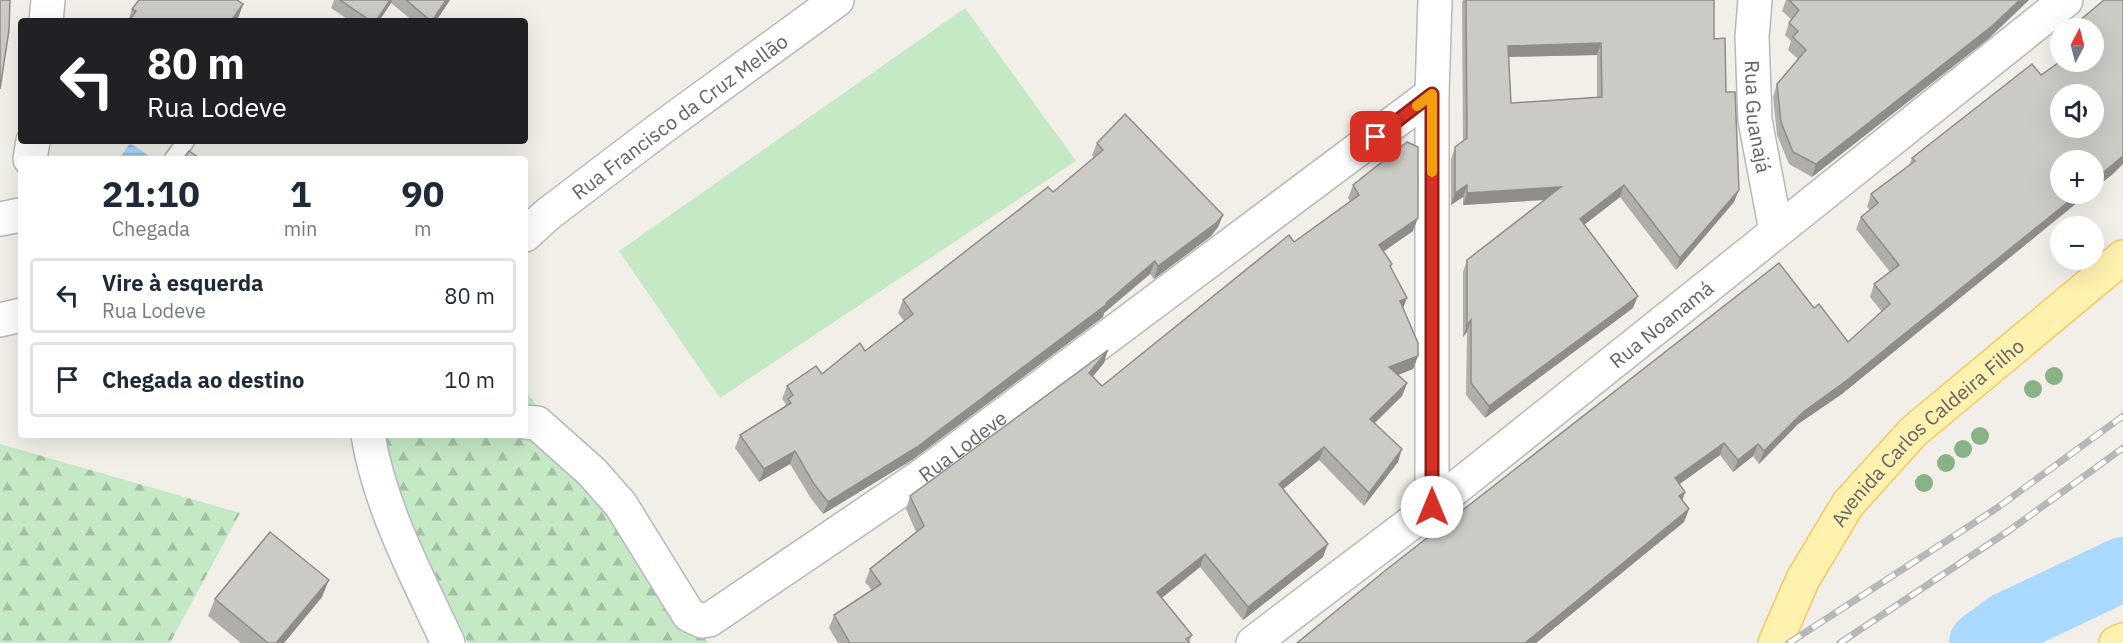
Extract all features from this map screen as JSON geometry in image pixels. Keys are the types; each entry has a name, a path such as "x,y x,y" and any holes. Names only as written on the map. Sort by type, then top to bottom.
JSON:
{"main road":[{"name":"Avenida Carlos Caldeira Filho","path":"1775,643 1803,579 1848,504 1913,432 2123,257"},
{"path":"2116,643 2123,640"}],"street":[{"path":"46,18 48,0"},
{"name":"Rua Francisco da Cruz Mellão","path":"528,232 548,214 660,129 837,0"},
{"path":"1432,507 1432,94 1435,0"},
{"name":"Rua Guanajá","path":"1755,0 1752,37 1755,120 1776,231"},
{"name":"Rua Noanamá","path":"1253,643 1432,507 2066,0"},
{"name":"Rua Lodeve","path":"528,422 537,423 592,472 621,505 689,615 702,621 709,620 923,475 1432,94"},
{"path":"0,219 18,215"},
{"path":"0,320 18,316"},
{"path":"368,438 372,462 401,540 448,643"}],"green space":[{"path":"965,8 1076,161 720,398 619,251"},
{"path":"528,394 709,643 468,643 370,438 528,438"},
{"path":"0,444 240,513 170,643 0,643"}],"water":[{"path":"131,144 149,156 121,156"}],"building":[{"path":"0,0 10,0 9,30 0,89"},
{"path":"139,0 237,0 243,4 233,18 131,18 136,11 132,9"},
{"path":"340,0 390,0 378,18 367,18"},
{"path":"406,0 446,0 434,18 427,18"},
{"path":"1466,0 1714,0 1714,39 1725,38 1726,92 1735,92 1739,190 1680,258 1624,185 1580,219 1638,296 1489,406 1471,383 1471,320 1467,325 1467,260 1561,187 1467,193 1467,185 1455,193 1455,147 1467,138","holes":["1601,43 1602,97 1511,103 1508,46"]},
{"path":"1789,0 2020,0 1992,26 1816,164 1793,152 1781,122 1777,84 1806,50 1793,37 1798,31 1789,23 1799,10"},
{"path":"2104,0 2123,0 2123,156 2104,172 2104,150 2050,150 2050,204 2066,204 1846,381 1803,412 1764,451 1758,444 1738,460 1724,443 1675,478 1685,492 1679,496 1689,509 1525,643 1297,643 1386,570 1779,263 1814,308 1819,304 1848,342 1890,304 1874,284 1899,265 1861,217 1878,203 1871,194 1915,161 1912,158 2032,64 2041,75 2050,69 2050,72 2104,72 2104,18 2083,18"},
{"path":"1125,114 1223,215 1216,223 1158,266 1155,261 1107,304 917,447 828,502 814,484 795,451 764,469 740,435 791,403 788,399 793,395 787,386 816,366 822,374 860,343 865,351 913,314 903,300 1048,187 1053,192 1103,150 1097,143"},
{"path":"1407,142 1418,147 1418,218 1379,245 1392,264 1390,266 1407,298 1400,301 1418,343 1418,356 1389,367 1407,383 1370,419 1402,449 1369,493 1324,447 1279,484 1328,544 1248,607 1205,554 1157,592 1192,635 1186,639 1189,642 1187,643 850,643 834,615 881,584 870,569 924,526 910,496 1108,350 1089,373 1102,386 1289,235 1294,242 1359,195 1353,185"},
{"path":"189,151 196,156 185,156"},
{"path":"270,532 329,580 276,643 268,643 215,599"}],"waterway":[{"path":"1981,643 2007,624 2123,569"}],"railway":[{"path":"1789,643 1997,508 2123,416"},
{"path":"1840,643 2010,530 2123,448"}],"slow traffic":[{"path":"1417,106 1432,94 1432,172"}],"route":[{"path":"1376,137 1432,94 1432,507"}]}
